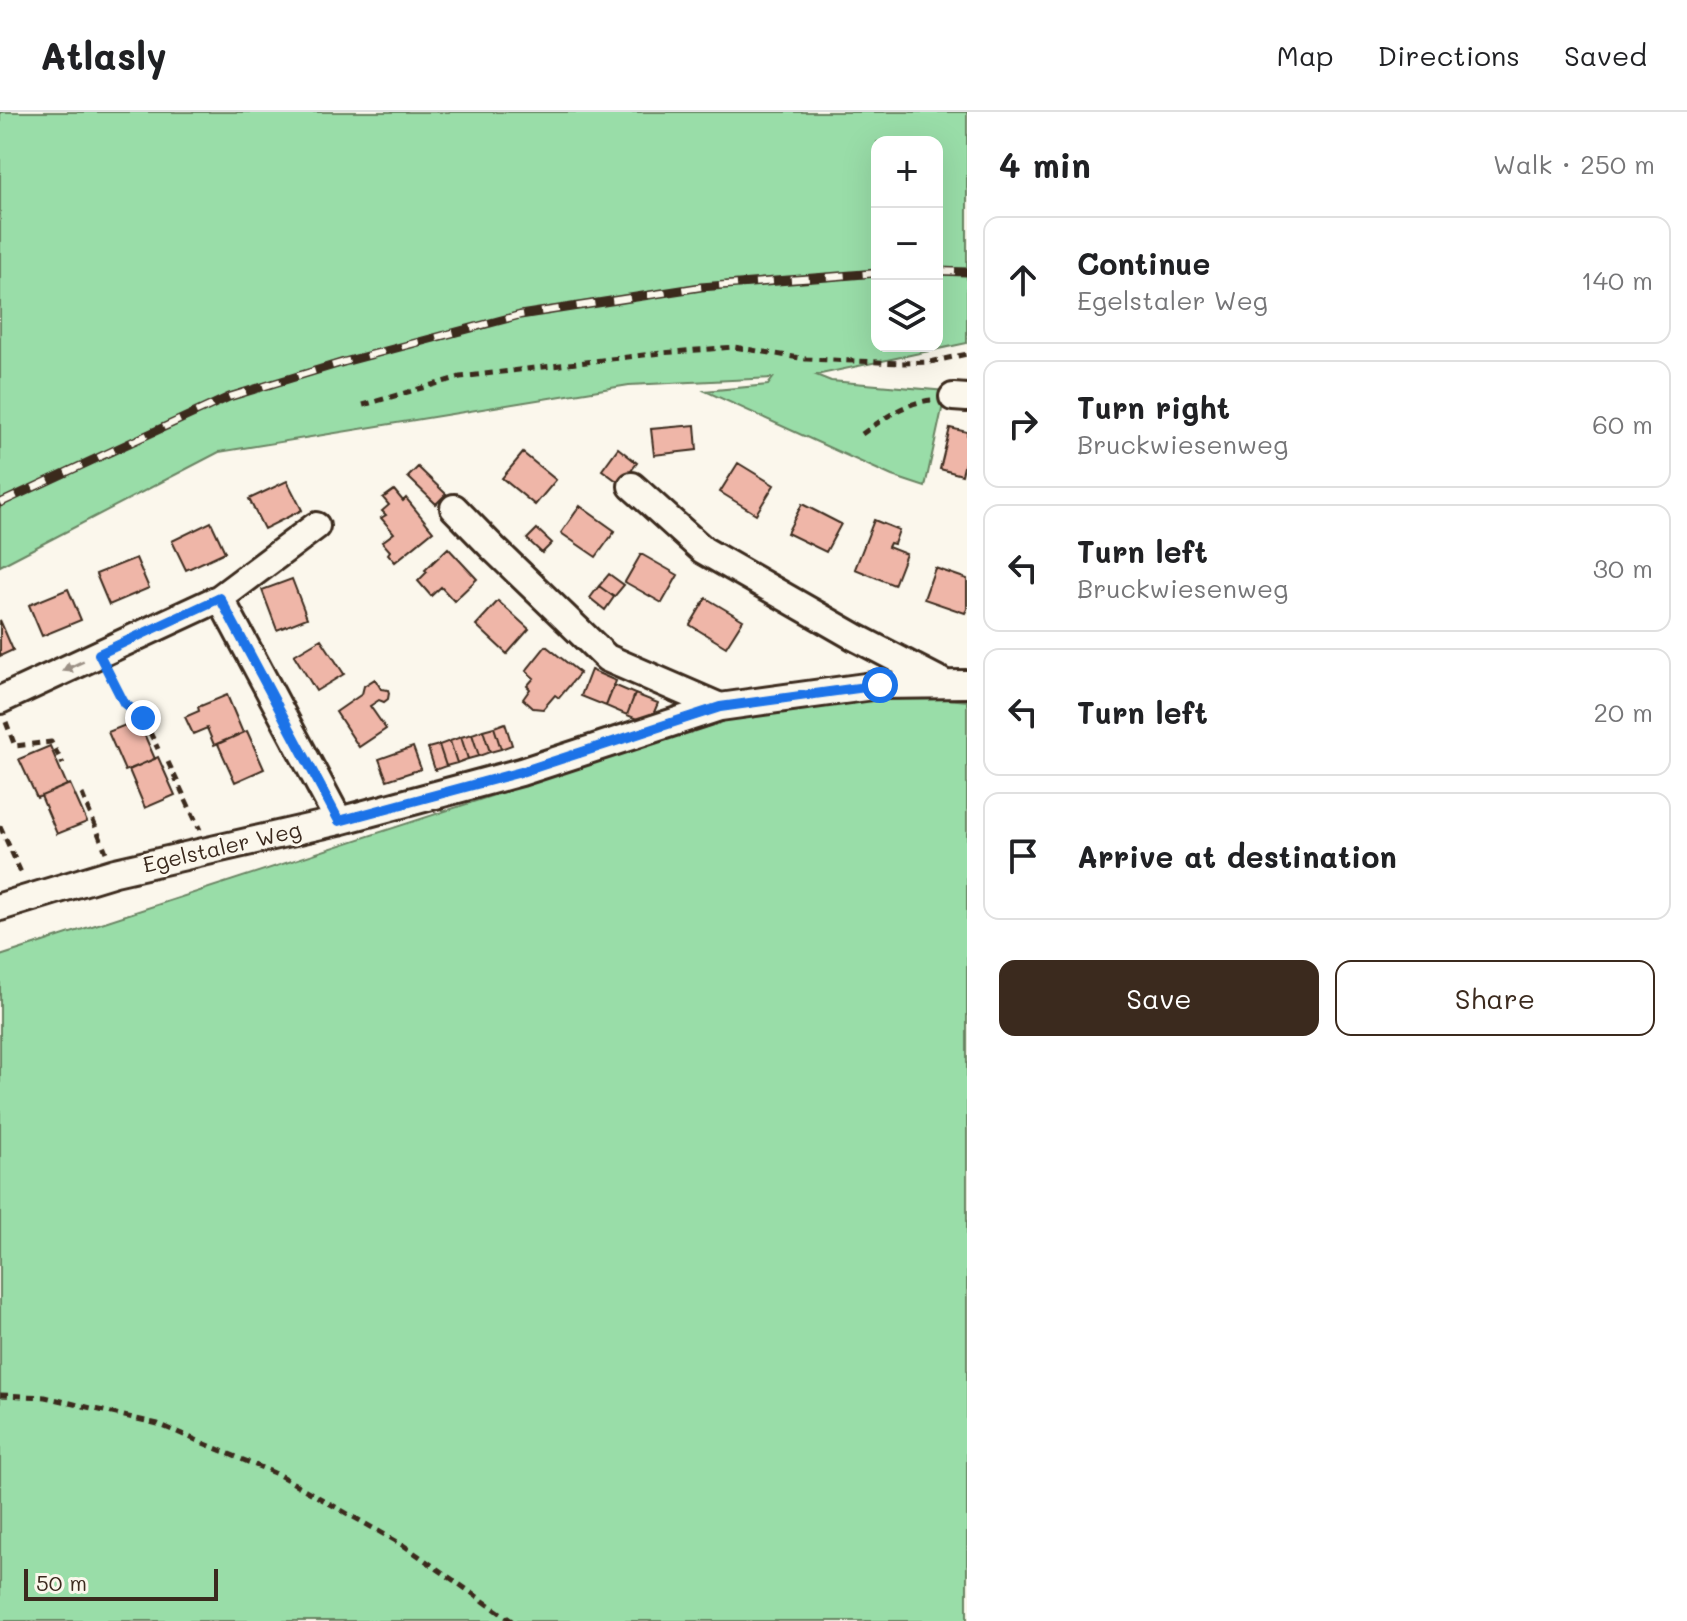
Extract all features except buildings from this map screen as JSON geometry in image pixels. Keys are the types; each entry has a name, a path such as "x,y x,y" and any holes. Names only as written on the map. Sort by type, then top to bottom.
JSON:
{"street":[{"name":"Egelstaler Weg","path":"632,486 703,550 855,637 955,683"},
{"path":"454,508 607,658 720,707"},
{"path":"2,710 99,654 220,598 316,526"},
{"path":"220,598 339,821"},
{"name":"Egelstaler Weg","path":"0,907 115,872 339,821 521,772 720,707 880,685 955,683"}],"path":[{"path":"363,405 460,377 720,348 734,347 806,359 902,363 930,362 967,354"},
{"path":"862,434 892,412 909,404 960,398"},
{"path":"99,654 124,703 143,718 158,749"},
{"path":"2,710 15,746 51,742 63,764"},
{"path":"168,762 210,850"},
{"path":"82,794 115,872"},
{"path":"0,826 32,898"},
{"path":"0,1395 45,1397 158,1424 279,1475 403,1545 512,1621"}],"green space":[{"path":"0,112 967,112 967,343 943,348 943,136 871,136 871,352 925,352 816,375 831,381 946,391 925,487 892,476 705,391 768,385 773,378 629,385 219,452 0,566"},
{"path":"881,692 967,701 967,1621 0,1621 0,956 599,761 725,716"}],"railway":[{"path":"943,271 967,272"},
{"path":"0,503 229,397 344,362 520,315 701,287 871,273"}],"route":[{"path":"143,718 124,703 99,654 220,598 339,821 521,772 720,707 880,685"}]}
